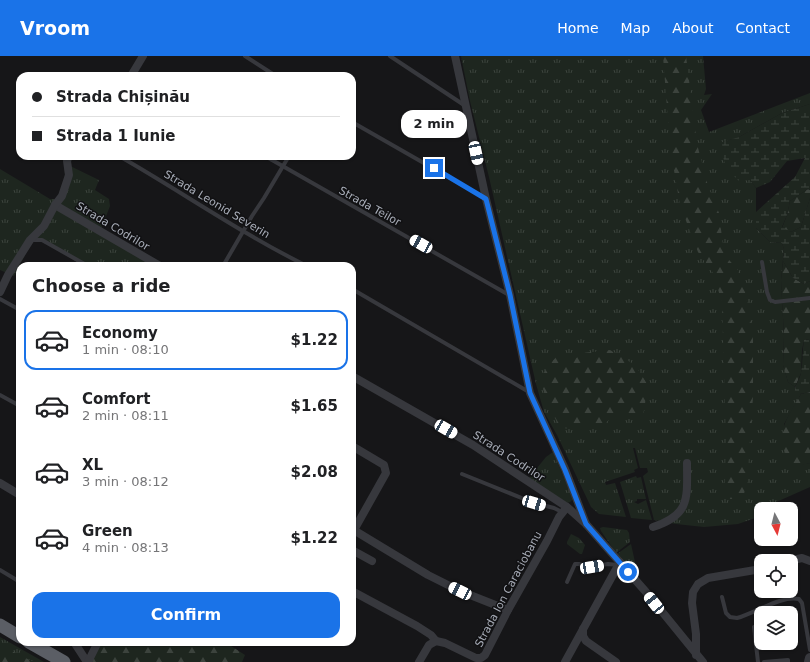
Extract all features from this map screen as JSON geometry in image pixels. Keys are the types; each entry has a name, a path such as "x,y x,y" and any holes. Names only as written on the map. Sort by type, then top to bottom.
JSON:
{"highway":[{"path":"0,625 16,635"},
{"path":"36,646 64,662"}],"street":[{"path":"135,72 143,56"},
{"path":"455,56 486,199 510,295 530,393 565,470 586,524 646,592 703,662"},
{"path":"16,262 30,240 44,226 62,196 69,175 67,160"},
{"name":"Strada Codrilor","path":"56,205 153,262"},
{"path":"0,292 16,262"},
{"name":"Strada Codrilor","path":"356,378 473,445 586,524"},
{"path":"356,448 384,465 386,469 386,473 356,525"},
{"path":"653,527 664,524 675,517 684,507 687,496 687,463"},
{"path":"0,483 16,493"},
{"name":"Strada Ion Caraciobanu","path":"356,593 417,626 431,635 436,641 445,643 470,656 481,658 488,652 508,610 565,510"},
{"path":"356,532 428,575 460,591 508,610"},
{"path":"356,552 372,561"},
{"path":"798,559 802,558 810,561"},
{"path":"565,662 619,563"},
{"path":"696,655 696,628 692,603 693,592 698,584 708,578 754,570"},
{"path":"583,629 583,636 586,641 616,662"},
{"path":"419,662 429,645 436,641"},
{"path":"77,646 88,662 96,646"},
{"path":"809,662 810,658"}],"lane":[{"path":"245,56 270,72"},
{"path":"390,56 466,107"},
{"path":"356,124 486,199"},
{"name":"Strada Leonid Severin","path":"126,160 286,256 299,262"},
{"name":"Strada Teilor","path":"271,160 510,295"},
{"path":"225,262 243,230 286,160"},
{"path":"30,240 42,240 81,262"},
{"path":"762,262 767,292 770,300 775,302 810,298"},
{"path":"356,290 530,393"},
{"path":"0,299 16,308"},
{"path":"0,394 16,404"},
{"path":"462,474 534,503 565,510"},
{"path":"567,582 575,564 588,567 619,563"},
{"path":"0,570 16,580"},
{"path":"722,596 726,613 730,617 737,618 785,600 794,598 799,599 802,603 810,650"},
{"path":"757,650 758,662"},
{"path":"764,662 788,660 788,662"}],"green space":[{"path":"461,56 703,56 706,89 704,95 712,94 701,110 709,132 810,93 810,104 782,113 739,137 723,142 756,188 756,228 770,242 782,243 784,249 781,280 784,336 783,365 788,382 795,387 795,394 801,394 784,424 794,466 810,463 810,487 776,502 754,502 754,518 738,524 704,527 654,520 643,476 648,472 647,468 640,468 635,448 633,448 638,468 634,470 635,472 605,482 606,485 615,483 626,517 599,514 591,507 557,435 544,412 536,384 489,177 470,101"},
{"path":"663,56 686,56 697,144 708,186 719,213 724,254 742,275 749,311 753,340 753,396 747,485 742,499 728,499 725,484 726,436 722,304 714,274 698,252 680,205 670,147"},
{"path":"810,104 810,190 808,189 790,201 787,215 782,227 791,232 801,227 810,198 810,281 804,284 793,278 783,261 784,249 782,243 770,242 756,228 756,212 795,177 805,158 787,161 770,182 756,188 750,180 739,181 727,169 723,157 722,142 739,137 782,113"},
{"path":"64,163 99,180 95,190 109,199 110,206 101,229 158,262 77,262 43,242 32,242 21,262 16,262 16,272 14,276 0,270 0,169 50,199 56,199 64,182"},
{"path":"808,189 810,190 810,198 801,227 791,232 782,228 790,201"},
{"path":"783,261 793,278 804,284 810,281 810,339 804,340 801,373 795,387 788,382 783,365 784,336 781,280"},
{"path":"810,339 810,392 795,395 796,386 801,373 804,340"},
{"path":"610,350 635,365 648,385 643,416 626,414 612,416 605,424 601,423 577,429 560,428 548,404 543,389 542,379 546,369 558,355 567,354 576,358 583,353"},
{"path":"810,392 810,463 794,467 783,447 783,428 801,394"},
{"path":"553,452 573,499 567,503 529,478 546,457"},
{"path":"636,476 637,478 641,477 646,499 637,499 637,501 634,502 638,504 646,500 652,520 631,518 620,482"},
{"path":"603,527 627,530 629,533 630,542 616,553 601,531 600,528"},
{"path":"571,534 579,538 585,545 582,554 567,544"},
{"path":"631,544 636,567 634,570 631,569 617,554"},
{"path":"0,637 44,662 0,662"},
{"path":"0,643 17,654 34,662 0,662"},
{"path":"98,646 231,646 245,655 242,662 92,662"}],"route":[{"path":"434,168 486,199 510,295 530,393 565,470 586,524 628,572"}]}
